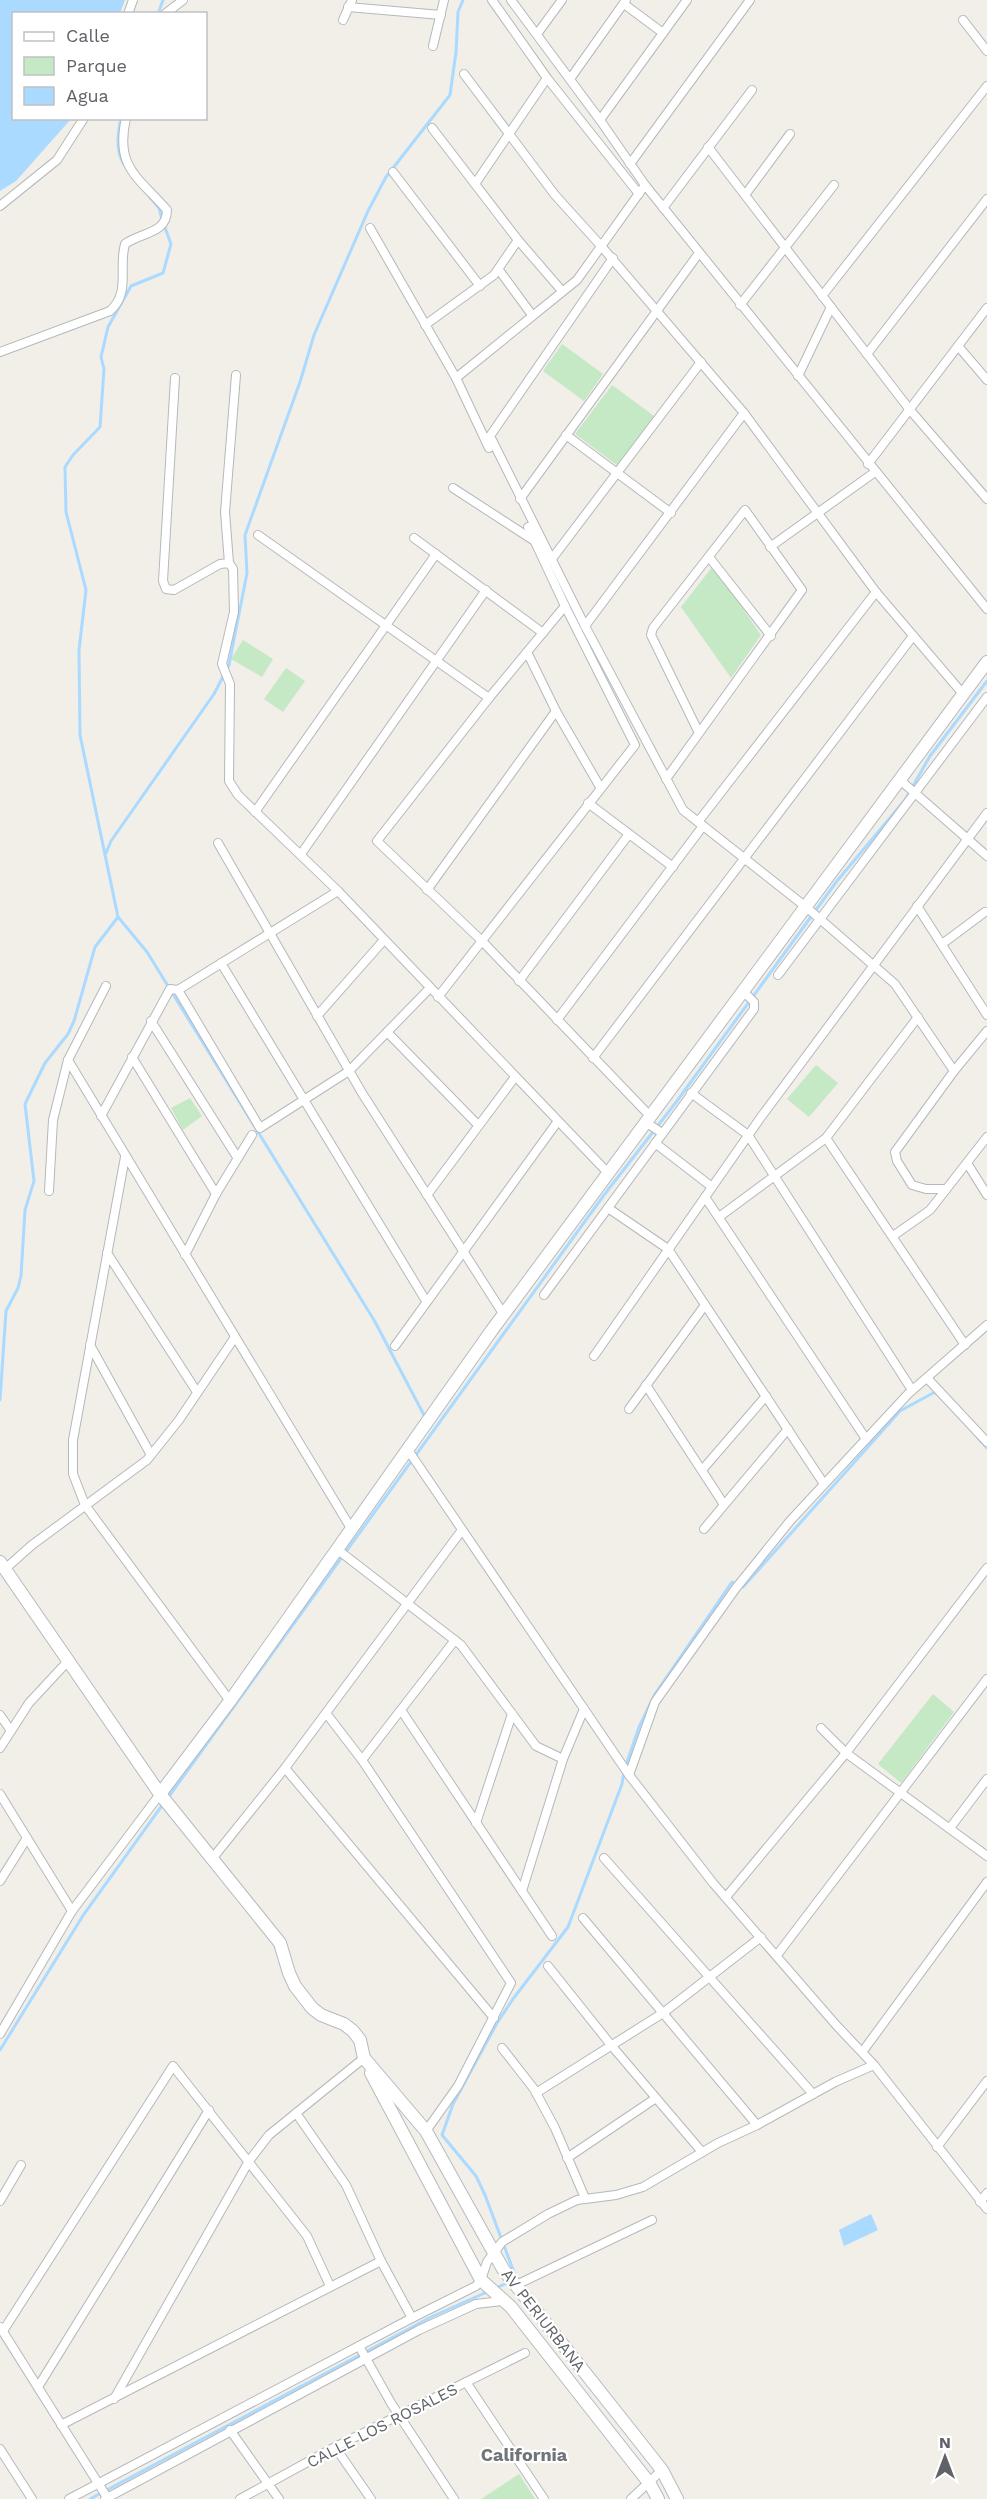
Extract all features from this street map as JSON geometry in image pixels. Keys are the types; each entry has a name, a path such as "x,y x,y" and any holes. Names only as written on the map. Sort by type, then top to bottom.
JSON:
{"street":[{"path":"168,12 183,0"},
{"path":"433,46 444,0"},
{"path":"492,0 547,78 639,194"},
{"path":"511,0 645,185 987,609"},
{"path":"537,34 561,0"},
{"path":"600,120 687,0"},
{"path":"630,164 750,0"},
{"path":"570,79 625,2 663,33"},
{"path":"343,20 350,4 441,15"},
{"path":"963,20 987,51"},
{"path":"464,74 555,195 613,258 744,413 876,592 963,694"},
{"path":"475,184 547,78"},
{"path":"822,296 987,86"},
{"path":"663,208 752,90"},
{"path":"0,206 57,160 83,120"},
{"path":"0,352 110,311 118,303 122,293 125,244 162,227 167,219 167,210 126,164 121,140 126,120"},
{"path":"432,128 518,240 562,291"},
{"path":"745,195 790,134"},
{"path":"708,147 910,410 987,499"},
{"path":"393,172 480,286"},
{"path":"456,378 577,280 603,247 645,185"},
{"path":"740,305 834,185"},
{"path":"867,354 987,199"},
{"path":"370,228 456,378 565,606 635,745 600,787 438,998"},
{"path":"425,325 499,270 518,240"},
{"path":"520,499 699,253"},
{"path":"613,258 490,436 585,626 683,810 806,907 895,984 954,1071"},
{"path":"499,270 532,315"},
{"path":"798,376 831,307"},
{"path":"868,464 987,308"},
{"path":"958,346 987,380"},
{"path":"551,560 701,362"},
{"path":"236,375 225,512 230,563 233,569 234,612 222,664 230,684 229,781 238,795 338,891 609,1174"},
{"path":"175,378 163,581 165,587 174,590 220,564 230,563"},
{"path":"585,626 744,413"},
{"path":"566,435 671,513"},
{"path":"770,547 875,472"},
{"path":"453,488 534,541"},
{"path":"666,779 802,590 744,510 653,628 651,635 699,733"},
{"path":"258,535 437,659 489,698"},
{"path":"414,538 543,633"},
{"path":"255,812 436,554"},
{"path":"709,557 771,636"},
{"path":"301,854 486,590"},
{"path":"557,1020 876,592"},
{"path":"565,606 489,698 377,841 482,941 662,1133"},
{"path":"593,1058 913,636"},
{"path":"527,652 556,711 600,787"},
{"path":"0,2034 72,1911 230,1701 504,1315 987,662"},
{"path":"778,975 987,696"},
{"path":"427,890 556,711"},
{"path":"900,780 987,856"},
{"path":"588,803 673,867"},
{"path":"594,1356 748,1135 987,813"},
{"path":"519,981 629,834"},
{"path":"218,843 349,1071 504,1315"},
{"path":"101,1116 170,989 178,990 338,891"},
{"path":"917,906 987,1015"},
{"path":"942,944 985,912"},
{"path":"317,1016 384,940"},
{"path":"221,963 426,1301"},
{"path":"49,1191 53,1120 68,1060 106,986"},
{"path":"178,990 260,1128 349,1071 430,988"},
{"path":"544,1295 754,1009 754,1002 744,992"},
{"path":"719,1217 826,1138 918,1017"},
{"path":"151,1021 237,1157"},
{"path":"946,1189 912,1185 895,1157 897,1147 987,1031"},
{"path":"387,1032 478,1125"},
{"path":"132,1057 216,1194"},
{"path":"68,1060 352,1530"},
{"path":"427,1195 515,1077"},
{"path":"691,1093 748,1135 912,1390"},
{"path":"395,1346 558,1121"},
{"path":"185,1255 216,1194 252,1135"},
{"path":"893,1236 930,1210 987,1137"},
{"path":"826,1138 965,1345"},
{"path":"655,1143 712,1187"},
{"path":"125,1157 89,1344 71,1461 73,1474 85,1505 230,1701"},
{"path":"967,1163 987,1195"},
{"path":"705,1197 866,1439"},
{"path":"608,1208 668,1250 824,1484"},
{"path":"107,1253 197,1392"},
{"path":"628,1409 705,1305"},
{"path":"629,1775 655,1702 743,1580 790,1521 912,1390 987,1325"},
{"path":"2,1566 151,1455 179,1420 235,1337"},
{"path":"89,1344 151,1455"},
{"path":"927,1378 987,1442"},
{"path":"646,1385 723,1503"},
{"path":"702,1470 766,1396"},
{"path":"704,1529 723,1503 788,1429"},
{"path":"408,1450 629,1775 726,1897 837,2026 862,2050 987,2210"},
{"path":"212,1859 285,1768 462,1530"},
{"path":"338,1550 461,1645 536,1746 563,1758"},
{"name":"AV PERIURBANA","path":"2,1566 160,1794 280,1943 289,1973 312,2008 321,2015 344,2024 360,2040 364,2058 381,2096 481,2280 511,2307 650,2484 658,2499"},
{"path":"726,1897 846,1753 987,1568"},
{"path":"362,1760 455,1641"},
{"path":"0,1748 29,1703 69,1660"},
{"path":"777,1955 987,1679"},
{"path":"522,1891 563,1758 584,1708"},
{"path":"401,1710 552,1936"},
{"path":"326,1713 362,1760 511,1983 458,2086 426,2131"},
{"path":"476,1822 512,1714"},
{"path":"0,1715 11,1731"},
{"path":"821,1728 846,1753 987,1856"},
{"path":"285,1768 494,2018"},
{"path":"950,1828 987,1779"},
{"path":"0,1794 72,1911"},
{"path":"0,1881 27,1838"},
{"path":"604,1858 813,2094"},
{"path":"862,2050 987,1882"},
{"path":"583,1918 757,2125"},
{"path":"536,2093 663,2013 761,1937"},
{"path":"548,1966 611,2045 702,2152"},
{"path":"502,2048 536,2093 555,2128 585,2198"},
{"path":"114,2399 249,2161 269,2134 364,2058"},
{"name":"AV PERIURBANA","path":"364,2058 426,2131 494,2252 516,2285 662,2470 677,2499"},
{"path":"69,2499 104,2494 230,2430 362,2352 412,2318 468,2291 481,2280 487,2262 502,2242 564,2205 585,2198 616,2195 644,2187 702,2152 874,2065"},
{"path":"104,2494 1,2329 173,2066 307,2236 330,2286"},
{"path":"937,2146 987,2081"},
{"path":"567,2158 656,2098"},
{"path":"38,2387 209,2110"},
{"path":"296,2113 346,2185 381,2261 412,2318"},
{"path":"0,2201 21,2165"},
{"path":"980,2202 987,2193"},
{"path":"516,2285 652,2220"},
{"path":"61,2425 381,2261"},
{"path":"104,2494 362,2352 476,2304 502,2301"},
{"path":"362,2352 399,2415 454,2499"},
{"name":"CALLE LOS ROSALES","path":"240,2499 335,2447 525,2353"},
{"path":"466,2382 544,2499"},
{"path":"230,2430 279,2499"},
{"path":"335,2447 371,2499"},
{"path":"0,2449 3,2461 32,2499"},
{"path":"631,2499 650,2484 662,2470"}],"green space":[{"path":"562,344 603,374 584,401 543,371"},
{"path":"612,385 654,416 617,465 575,434"},
{"path":"713,566 761,635 731,678 681,607"},
{"path":"243,640 273,659 262,677 231,659"},
{"path":"286,668 305,681 283,712 264,699"},
{"path":"816,1065 838,1083 809,1117 787,1099"},
{"path":"190,1098 202,1116 183,1130 171,1108"},
{"path":"933,1694 954,1712 901,1783 878,1764"},
{"path":"519,2474 535,2499 481,2499"}],"water":[{"path":"0,0 125,0 120,12 12,12 12,120 70,120 16,181 0,191"},
{"path":"871,2214 878,2230 844,2246 839,2230"}],"waterway":[{"path":"159,12 163,0"},
{"path":"106,853 111,841 214,694 229,665 247,573 245,535 300,382 314,335 368,211 386,177 450,95 456,52 458,12 463,0"},
{"path":"121,120 118,146 121,158 128,170"},
{"path":"149,196 159,208 162,219"},
{"path":"164,225 171,244 163,273 131,286 108,327 101,357 104,369 100,427 73,455 65,467 66,512 86,590 79,650 80,735 118,917 147,952 374,1320 425,1417"},
{"path":"167,1799 604,1195 677,1101 837,881 905,800 930,756 987,681"},
{"path":"0,1400 6,1311 18,1288 21,1276 25,1210 34,1181 25,1104 45,1063 68,1034 74,1021 95,947 118,917"},
{"path":"626,1765 639,1727 655,1694 732,1582 743,1587 900,1411 935,1392 937,1394"},
{"path":"978,1438 987,1448"},
{"path":"515,2275 476,2176 442,2135 453,2104 497,2023 568,1927 622,1784 624,1772"},
{"path":"0,2050 84,1914 163,1804"},
{"path":"496,2288 509,2282"},
{"path":"90,2499 431,2317 487,2292"}],"district":[{"name":"California","path":"524,2455"}]}
